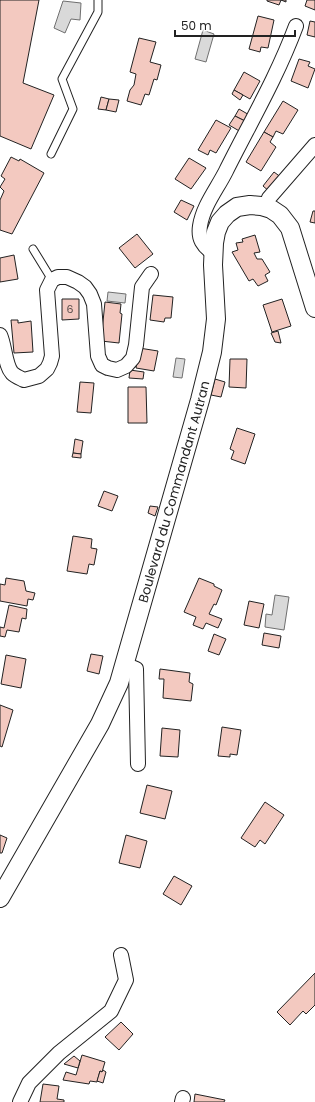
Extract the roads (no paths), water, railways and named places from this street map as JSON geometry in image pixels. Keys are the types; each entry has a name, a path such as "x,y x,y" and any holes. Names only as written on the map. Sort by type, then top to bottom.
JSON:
{"street":[{"path":"214,253 206,248 200,240 200,226 206,206 218,187 281,66 296,26"},
{"path":"315,145 269,198 266,207 280,215 290,228 315,308"},
{"name":"Boulevard du Commandant Autran","path":"0,898 55,805 100,724 118,683 201,396 212,352 216,319 214,253 216,232 220,222 227,214 237,207 250,205 266,207"},
{"path":"0,335 12,373 24,380 39,376 47,369 52,356 47,290 52,280 58,277 67,277 78,282 88,291 94,304 98,356 102,365 117,370 126,366 133,358 136,345 142,287 151,274"},
{"path":"124,664 136,669 138,764"},
{"path":"20,1102 30,1083 59,1053 111,1011 126,980 121,955"}],"lane":[{"path":"51,154 73,109 62,79 98,12 98,0"},
{"path":"33,249 52,280"}]}
